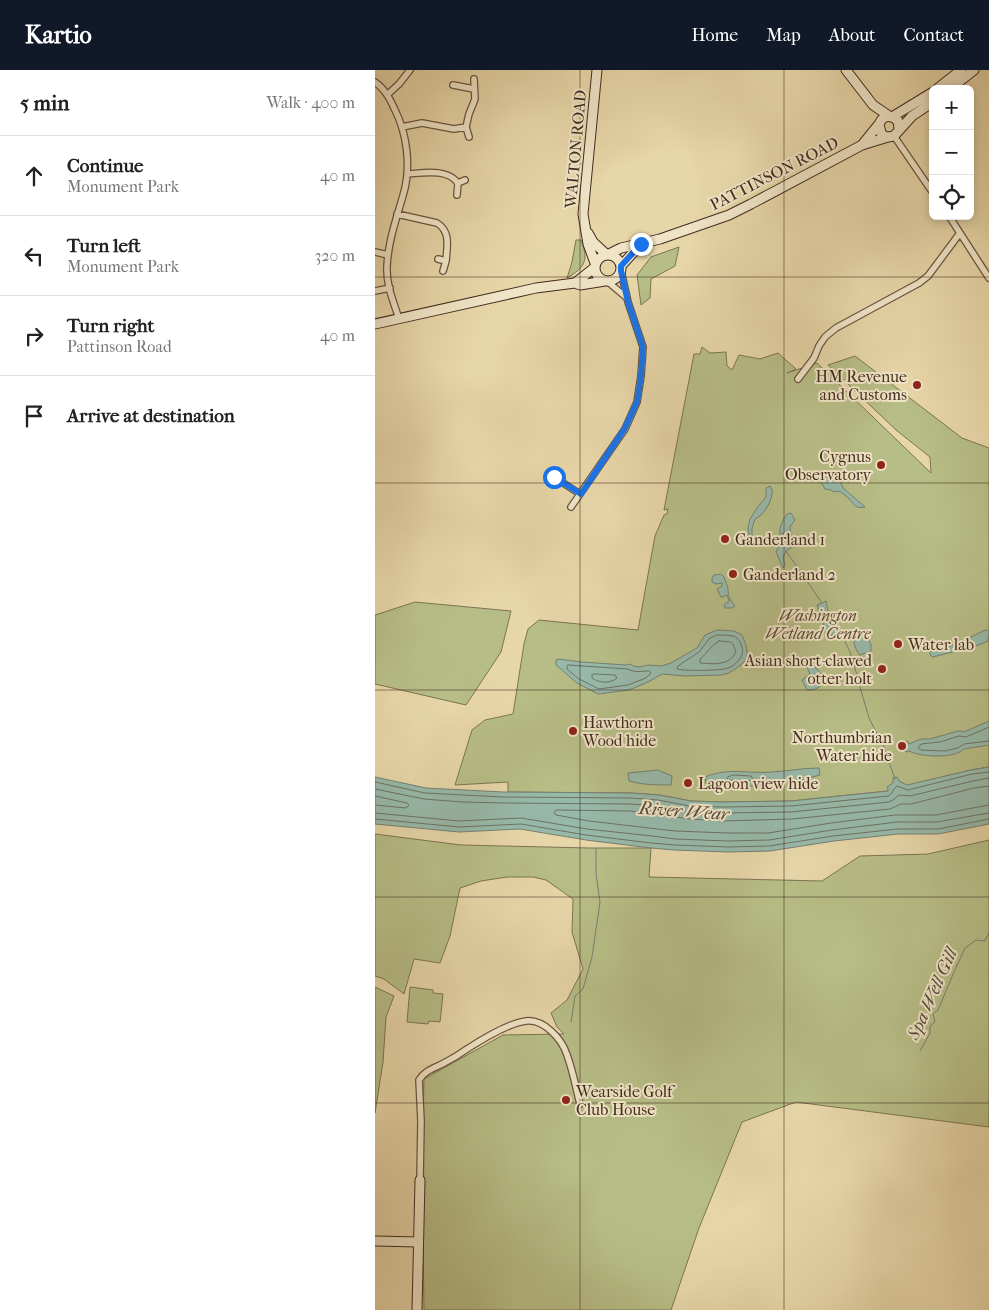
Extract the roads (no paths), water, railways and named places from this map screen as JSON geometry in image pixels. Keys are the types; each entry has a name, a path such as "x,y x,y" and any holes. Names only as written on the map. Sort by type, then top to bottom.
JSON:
{"street":[{"path":"387,95 411,70"},
{"name":"WALTON ROAD","path":"595,265 588,244 583,214 597,70"},
{"path":"846,70 885,120 898,121 894,134"},
{"path":"942,85 961,70"},
{"path":"955,85 974,70"},
{"path":"469,137 466,127 475,99 474,79"},
{"path":"375,82 381,86 397,114 402,127 407,160 404,191 389,241 387,269 390,288 399,319"},
{"path":"453,84 474,89"},
{"name":"PATTINSON ROAD","path":"862,145 885,120 929,95"},
{"name":"PATTINSON ROAD","path":"607,254 634,244 641,244 689,230 729,215 862,145 894,134 912,116 929,105"},
{"path":"885,120 879,128 881,133 894,134"},
{"path":"402,127 422,124 454,129 466,127"},
{"path":"894,134 929,187"},
{"path":"407,174 429,172 448,175 458,183 457,194"},
{"path":"458,183 465,180"},
{"path":"397,214 437,223 442,226 448,238 443,271"},
{"path":"952,220 989,278"},
{"name":"WALTON ROAD","path":"586,231 593,242 607,254"},
{"path":"798,380 814,358 825,337 836,328 919,283 928,276 960,233"},
{"path":"575,282 580,285 616,279 621,268 641,244"},
{"path":"375,252 388,254"},
{"path":"375,324 536,288 575,282 595,265 599,257 607,254 617,258 627,298 643,347 637,402 625,428 571,507"},
{"path":"438,259 446,260"},
{"path":"595,265 597,276 627,298"},
{"path":"375,291 390,288"},
{"path":"554,477 581,494"},
{"path":"417,1310 421,1121 419,1080 421,1077 477,1042 512,1025 527,1021 549,1029 557,1037 567,1054 580,1104"},
{"path":"375,1241 418,1242"}],"water":[{"path":"820,473 839,479 843,488 865,507 856,506 839,491 834,492 825,489 821,482 815,481"},
{"path":"770,486 772,492 770,501 764,512 755,519 752,528 752,540 750,541 748,528 750,519 766,497 766,488"},
{"path":"791,513 795,520 790,527 791,548 786,551 783,557 785,566 783,568 776,552 784,537 783,533 780,534 780,528 787,514"},
{"path":"721,574 727,585 730,600 735,606 732,608 725,608 724,605 729,601 727,595 721,597 717,589 722,586 722,583 716,584 712,582 714,575"},
{"path":"826,601 828,611 835,620 835,631 837,633 829,636 825,633 817,605"},
{"path":"864,629 871,645 871,655 865,653 860,655 855,646 854,637 856,631"},
{"path":"717,630 734,631 742,635 747,652 747,658 742,664 729,673 721,675 685,676 662,674 629,690 598,694 577,683 556,665 556,660 559,659 630,664 640,667 648,665 661,666 671,663 697,648 705,635"},
{"path":"985,630 989,631 988,641 933,657 930,655 930,652 944,647 943,643 945,642 948,647"},
{"path":"808,659 822,675 819,687 807,690 802,680 810,674 806,665"},
{"path":"989,721 989,745 964,749 946,756 929,756 905,751 904,743 907,741 909,744 921,739 930,739 958,731 964,732"},
{"name":"River Wear","path":"989,767 989,824 938,834 898,834 770,851 674,850 586,840 520,829 459,832 375,824 375,777 426,788 503,792 631,793 659,795 691,801 791,801 888,791 887,787 893,783 893,778 897,777 899,781 907,785"},
{"path":"819,768 820,775 801,780 754,786 706,784 705,777 723,772 778,772"},
{"path":"658,770 672,776 671,785 629,781 628,773"}],"waterway":[{"path":"786,551 822,603"},
{"path":"836,623 860,679"},
{"path":"860,687 869,718 883,745 895,779"},
{"path":"571,1022 575,996 583,989 592,957 600,902 596,874 596,849"},
{"name":"Spa Well Gill","path":"920,1051 930,1033 930,1026 935,1022 933,1014 938,1010 965,948 976,940 985,941 989,932"}],"place":[{"name":"HM Revenue and Customs","path":"917,385"},
{"name":"Cygnus Observatory","path":"881,465"},
{"name":"Ganderland 1","path":"725,539"},
{"name":"Ganderland 2","path":"733,574"},
{"name":"Water lab","path":"898,644"},
{"name":"Asian short-clawed otter holt","path":"882,669"},
{"name":"Hawthorn Wood hide","path":"573,731"},
{"name":"Northumbrian Water hide","path":"902,746"},
{"name":"Lagoon view hide","path":"688,783"},
{"name":"Wearside Golf Club House","path":"566,1100"}],"park label":[{"name":"Washington Wetland Centre","path":"818,624"}]}
